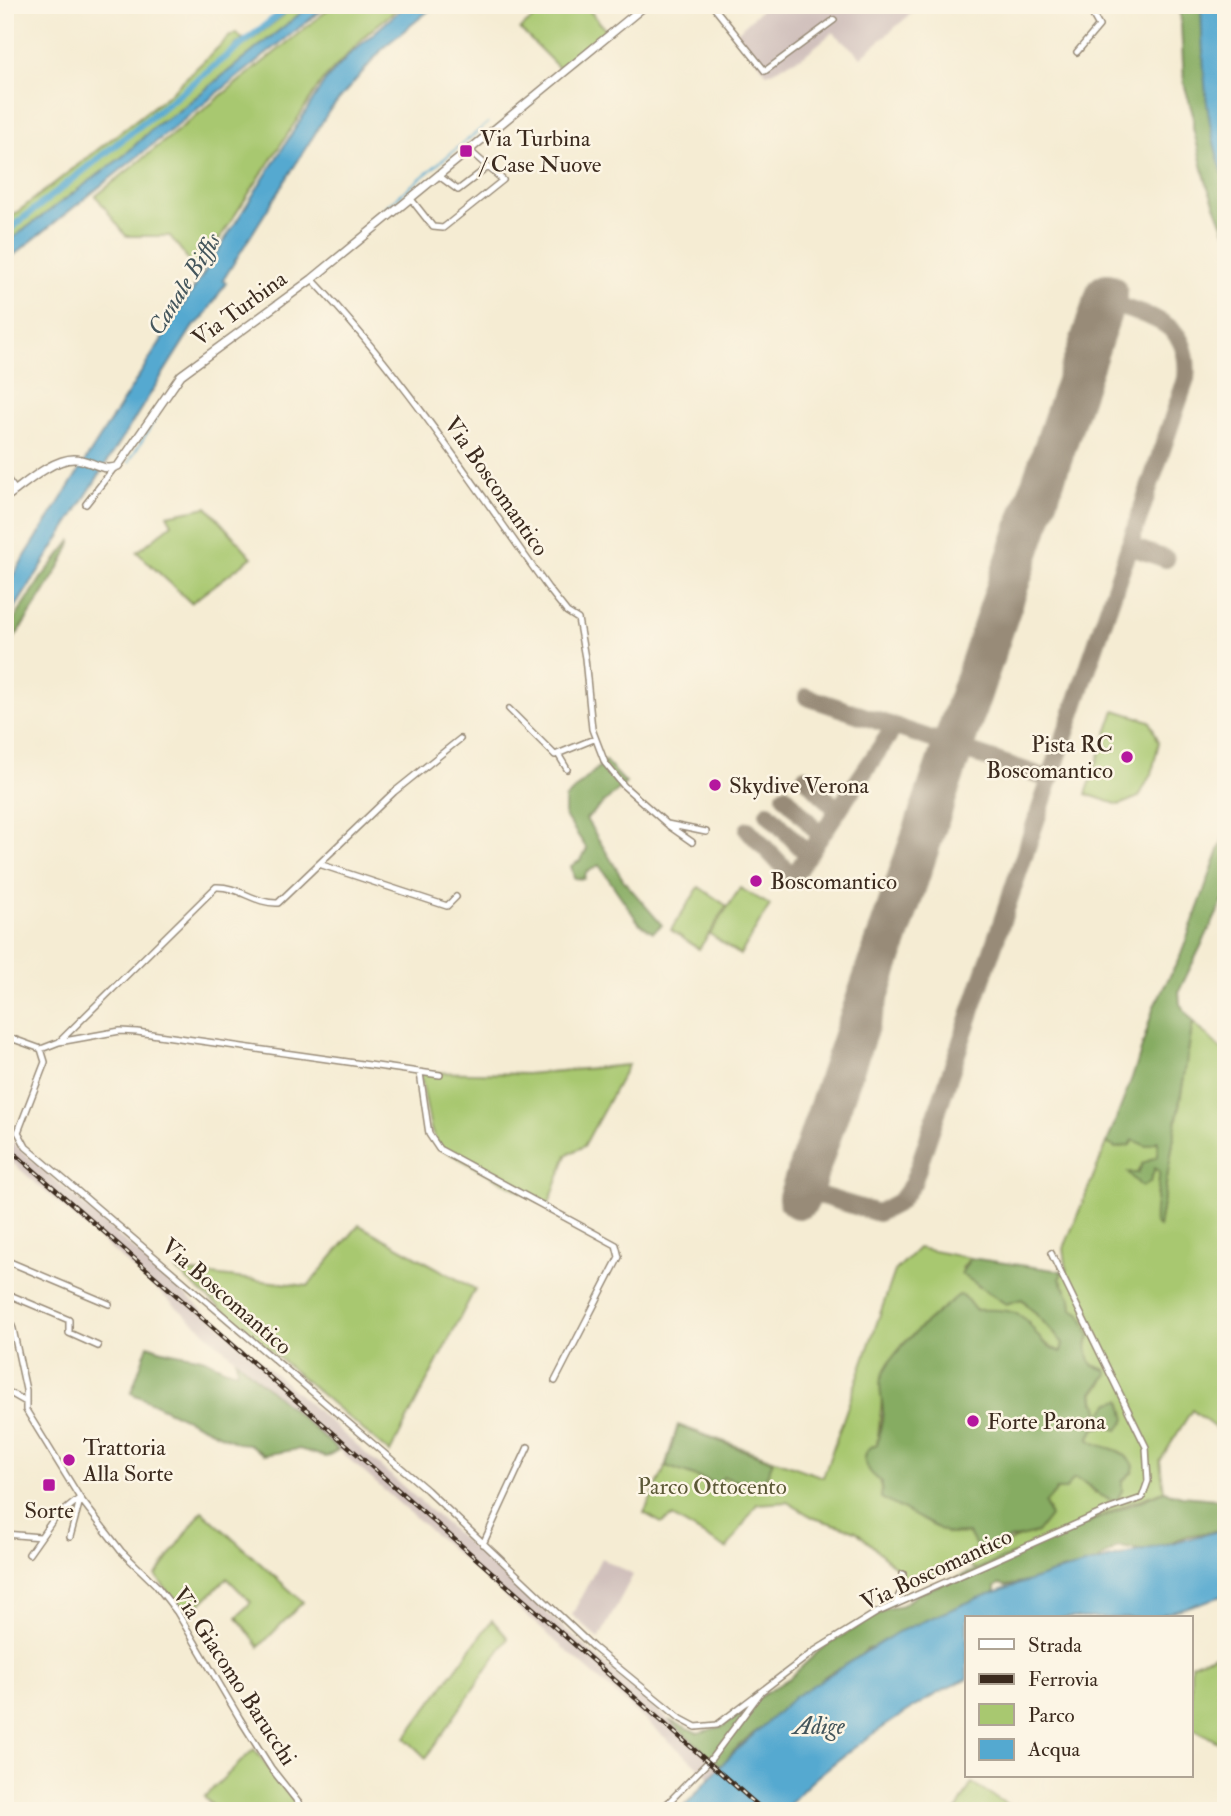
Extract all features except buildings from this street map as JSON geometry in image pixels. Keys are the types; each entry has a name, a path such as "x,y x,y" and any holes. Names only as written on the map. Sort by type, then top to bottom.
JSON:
{"street":[{"name":"Via Turbina","path":"86,505 111,469 125,458 181,375 312,279 646,5"},
{"path":"712,5 765,71 834,20"},
{"path":"1077,52 1099,26 1087,5"},
{"path":"411,199 433,227 443,228 503,180 470,151"},
{"path":"439,176 458,190 488,167"},
{"name":"Via Boscomantico","path":"312,279 339,308 424,414 548,588 567,612 578,619 594,739 605,763 618,779 667,824 692,842"},
{"path":"5,498 58,464 77,460 111,469"},
{"path":"5,476 16,491"},
{"path":"509,709 555,755 594,739"},
{"path":"59,1041 216,887 224,887 263,902 278,903 394,792 460,739"},
{"path":"558,754 567,769"},
{"path":"667,824 706,832"},
{"path":"319,864 447,906 456,897"},
{"path":"5,1036 41,1049 59,1041 120,1031 137,1032 440,1075"},
{"name":"Via Boscomantico","path":"41,1049 45,1062 18,1132 26,1147 427,1490 593,1647 681,1719 696,1727 717,1725 813,1652 896,1602 1051,1537 1100,1513 1142,1499 1147,1490 1146,1447 1051,1253"},
{"path":"420,1073 429,1134 439,1149 616,1245 619,1251 620,1257 555,1381"},
{"path":"5,1259 109,1304"},
{"path":"5,1293 69,1320 69,1333 99,1346"},
{"name":"Via Giacomo Barucchi","path":"5,1309 13,1329 26,1410 80,1498 121,1551 156,1585 177,1612 246,1729 305,1811"},
{"path":"5,1390 26,1402"},
{"path":"483,1544 528,1447"},
{"path":"29,1554 53,1520 80,1498"},
{"path":"70,1537 80,1498"},
{"path":"5,1534 40,1537"},
{"path":"896,1602 902,1589 903,1574"},
{"path":"660,1811 711,1759 761,1692"}],"shaded area":[{"path":"766,5 921,5 861,57 833,32 805,55 767,74 737,32"},
{"path":"5,1136 722,1767 712,1779 5,1156"},
{"path":"601,1558 633,1575 599,1639 572,1615"}],"green space":[{"path":"311,5 176,113 156,125 126,154 5,244 7,220 168,95 230,36 236,33 243,39 233,47 232,52 237,51 284,15 286,6"},
{"path":"334,5 402,5 369,32 322,81 198,272 170,236 126,236 96,196"},
{"path":"550,5 585,5 607,31 561,70 520,29"},
{"path":"1180,5 1216,5 1226,142 1226,233 1207,185 1193,128 1193,115 1184,83"},
{"path":"207,507 252,557 191,603 137,552 172,524 167,515"},
{"path":"71,541 54,576 5,651 5,634 42,577"},
{"name":"Pista RC Boscomantico","path":"1115,710 1150,721 1159,742 1152,772 1139,797 1119,805 1086,794"},
{"path":"605,761 626,783 586,819 624,881 662,925 653,932 639,923 599,865 586,873 584,879 574,878 571,866 581,860 587,849 565,816 565,799"},
{"path":"1226,831 1226,895 1179,991 1180,1004 1193,1022 1159,1227 1155,1224 1155,1217 1159,1171 1155,1168 1150,1182 1142,1187 1128,1173 1138,1173 1142,1164 1158,1156 1158,1141 1146,1146 1133,1140 1130,1145 1116,1148 1107,1143 1136,1067 1154,1006 1180,957"},
{"path":"699,887 727,906 699,949 671,930"},
{"path":"740,888 770,905 740,955 710,934"},
{"name":"Parco Ottocento","path":"1193,1022 1226,1054 1226,1424 1219,1431 1192,1410 1160,1461 1164,1491 1132,1502 979,1571 964,1562 909,1583 901,1580 902,1573 856,1531 814,1518 787,1502 757,1504 727,1549 672,1517 662,1523 644,1513 664,1470 678,1425 823,1477 895,1271 918,1248 970,1258 962,1268 978,1286 1006,1304 1021,1298 1063,1343 1061,1352 1047,1344 1017,1317 1008,1313 975,1310 964,1296 943,1308 903,1344 882,1399 877,1445 881,1491 949,1534 969,1533 980,1552 987,1554 1018,1538 1049,1510 1045,1504 1057,1489 1065,1490 1074,1478 1083,1481 1095,1493 1121,1488 1122,1481 1133,1472 1129,1462 1119,1451 1095,1444 1089,1439 1095,1428 1106,1426 1110,1403 1104,1412 1099,1412 1093,1393 1103,1383 1106,1370 1092,1365 1089,1360 1081,1314 1072,1309 1071,1299 1060,1279 1062,1271 1067,1271 1064,1248 1107,1143 1116,1148 1133,1140 1141,1143 1158,1140 1159,1155 1139,1168 1138,1173 1150,1182 1155,1168 1159,1171 1160,1186 1156,1195 1159,1227"},
{"path":"628,1065 584,1146 567,1155 548,1206 440,1148 431,1130 420,1072 526,1074"},
{"path":"359,1225 475,1289 390,1453 177,1271 308,1286"},
{"path":"970,1258 1062,1271 1060,1279 1071,1299 1072,1309 1081,1314 1090,1337 1087,1347 1092,1365 1106,1370 1108,1374 1093,1392 1094,1402 1098,1405 1099,1412 1103,1412 1110,1403 1121,1400 1126,1419 1118,1430 1106,1426 1095,1428 1089,1439 1122,1453 1134,1465 1133,1471 1122,1481 1122,1491 1116,1501 1104,1497 1074,1478 1065,1490 1057,1490 1045,1503 1050,1516 1037,1533 1010,1539 987,1554 979,1552 969,1533 949,1534 881,1498 882,1482 872,1474 865,1458 866,1452 877,1444 883,1412 880,1382 886,1368 914,1333 959,1295 964,1296 975,1310 1003,1310 1019,1315 1045,1343 1061,1352 1063,1343 1022,1299 1006,1304 961,1274"},
{"path":"148,1345 205,1359 232,1371 237,1371 236,1360 338,1450 326,1457 299,1449 264,1455 249,1444 237,1443 131,1393"},
{"path":"678,1426 773,1461 765,1480 754,1487 724,1477 717,1484 666,1466"},
{"path":"1164,1491 1182,1496 1226,1500 1226,1529 1187,1536 1147,1551 1118,1547 1081,1572 1064,1569 1026,1582 1006,1586 1000,1584 995,1587 995,1596 879,1647 867,1649 845,1671 840,1668 827,1675 807,1696 738,1746 722,1767 669,1720 698,1733 723,1726 752,1702 791,1677 822,1648 888,1608 899,1607 918,1594"},
{"path":"202,1511 303,1602 259,1647 237,1617 251,1602 227,1578 187,1617 156,1576"},
{"path":"492,1620 508,1638 426,1758 405,1738"},
{"path":"1226,1651 1226,1746 1192,1729 1192,1664"},
{"path":"254,1749 302,1811 218,1811 204,1797"},
{"path":"972,1783 1018,1811 956,1811"}],"water":[{"path":"311,5 328,5 5,262 6,243 126,154 156,125 176,113"},
{"path":"406,5 436,5 385,46 329,111 223,280 226,283 203,318 192,328 5,624 5,588 325,81 350,54"},
{"path":"1201,5 1226,5 1226,181 1209,117"},
{"name":"Adige","path":"1226,1529 1226,1595 1158,1616 965,1616 965,1680 924,1701 869,1737 817,1777 785,1811 680,1811 726,1760 794,1697 898,1632 978,1598 1053,1573"}],"waterway":[{"path":"5,233 291,5"},
{"path":"384,208 488,123"},
{"path":"129,462 156,418"}],"taxiway":[{"path":"802,1190 878,1213 899,1202 913,1183 1186,379 1186,359 1182,344 1175,333 1152,317 1104,302"},
{"path":"1129,546 1166,559"},
{"path":"807,697 1050,779"},
{"path":"748,830 793,877 895,726"},
{"path":"805,777 838,811"},
{"path":"785,796 821,836"},
{"path":"768,813 808,855"}],"runway":[{"path":"799,1198 1107,294"}],"railway":[{"path":"5,1145 764,1811"}],"place":[{"name":"Via Turbina / Case Nuove","path":"466,151"},
{"name":"Pista RC Boscomantico","path":"1127,757"},
{"name":"Skydive Verona","path":"715,785"},
{"name":"Boscomantico","path":"756,881"},
{"name":"Forte Parona","path":"973,1421"},
{"name":"Trattoria Alla Sorte","path":"69,1460"},
{"name":"Sorte","path":"49,1485"}],"water label":[{"name":"Canale Biffis","path":"184,284"}]}
